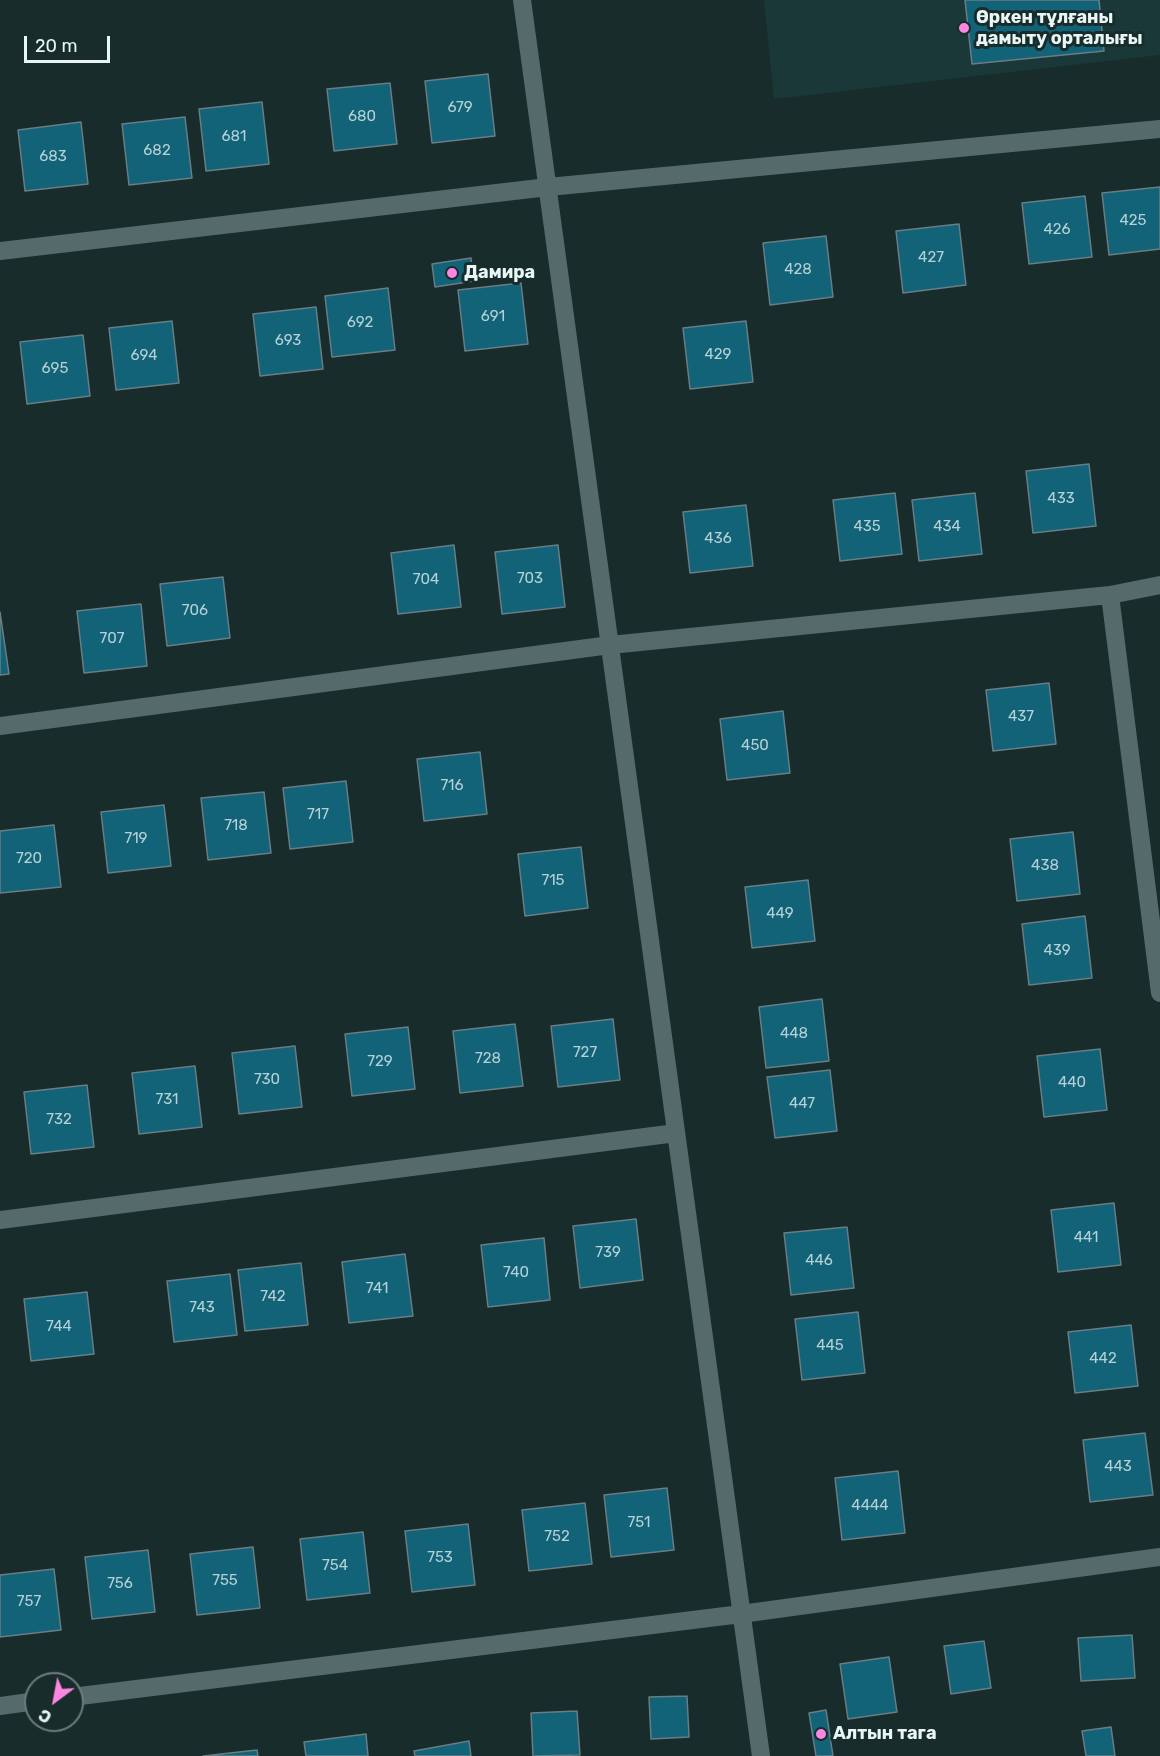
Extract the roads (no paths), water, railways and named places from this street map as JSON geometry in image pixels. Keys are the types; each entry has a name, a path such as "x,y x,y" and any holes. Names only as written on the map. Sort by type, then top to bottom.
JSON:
{"street":[{"path":"522,0 761,1756"},
{"path":"0,251 548,187 1160,129"},
{"path":"0,726 610,645 1110,595 1160,585"},
{"path":"1110,595 1160,993"},
{"path":"0,1221 676,1133"},
{"path":"84,1696 741,1614 1160,1557"},
{"path":"0,1706 24,1703"}],"place":[{"name":"Өркен тұлғаны дамыту орталығы","path":"964,28"},
{"name":"Дамира","path":"452,273"},
{"name":"Алтын тага","path":"821,1734"}]}
